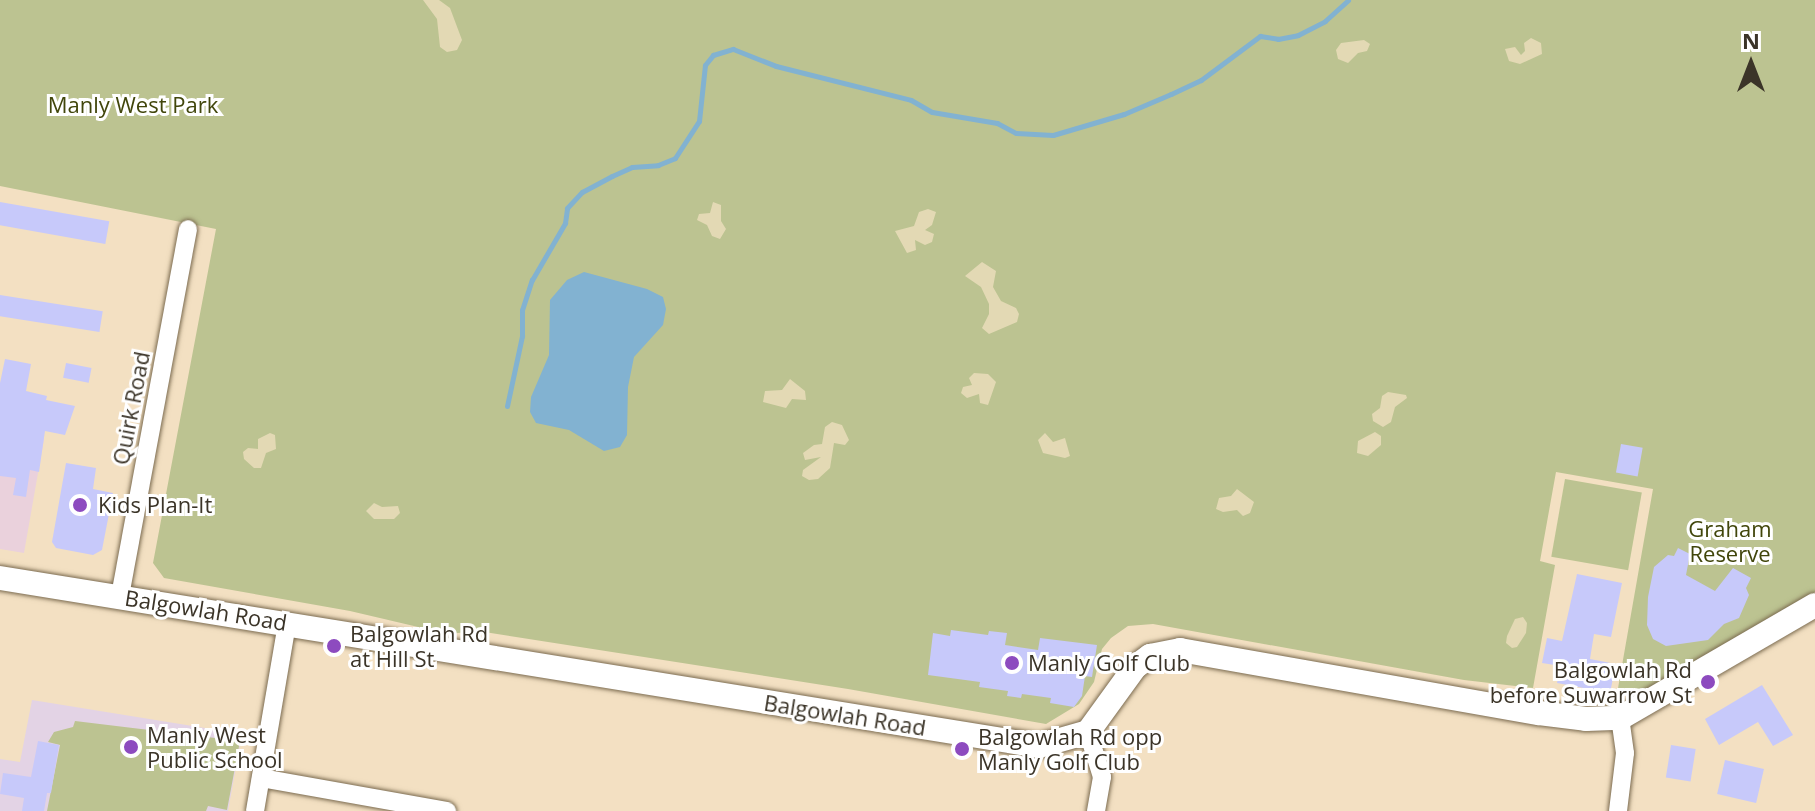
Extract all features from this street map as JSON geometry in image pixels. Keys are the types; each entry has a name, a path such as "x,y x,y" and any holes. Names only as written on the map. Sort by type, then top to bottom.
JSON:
{"street":[{"name":"Quirk Road","path":"120,596 188,229"},
{"name":"Balgowlah Road","path":"0,578 1027,745 1051,744 1088,732"},
{"path":"1096,811 1102,777 1088,732 1135,667 1150,656 1180,650 1539,713 1586,719 1620,718 1815,605"},
{"path":"255,811 287,624"},
{"path":"1618,811 1625,753 1620,718"},
{"path":"261,778 447,811"}],"shaded area":[{"path":"0,431 44,439 24,553 0,549"},
{"name":"Manly West Public School","path":"32,700 242,734 228,811 0,811 0,759 20,762"}],"green space":[{"name":"Manly Golf Club","path":"0,0 1815,0 1815,592 1675,677 1636,696 1617,694 1653,489 1556,472 1540,561 1555,565 1533,688 1464,680 1153,624 1128,626 1111,638 1102,649 1094,682 1079,704 1046,724 848,689 478,631 448,634 350,611 164,578 153,563 216,229 0,186"},
{"path":"1565,479 1642,493 1628,570 1551,557"},
{"name":"Manly West Public School","path":"75,721 240,741 227,810 208,806 206,811 47,811 60,745 48,742 54,732 73,727"}],"sand":[{"path":"423,0 439,0 450,8 462,40 457,50 447,52 440,47 437,19"},
{"path":"1531,38 1541,43 1542,54 1520,64 1509,61 1505,49 1515,47 1521,55 1525,51 1524,43"},
{"path":"1364,40 1370,44 1367,51 1358,53 1348,63 1338,59 1336,50 1341,43"},
{"path":"713,202 721,205 721,221 726,229 720,239 712,236 707,225 697,220 699,214 710,213"},
{"path":"928,209 936,212 932,225 925,230 934,234 932,242 925,245 915,240 916,250 907,253 895,231 914,226 919,212"},
{"path":"982,262 996,271 993,287 1001,301 1016,308 1019,314 1017,322 989,334 982,328 989,314 989,304 981,287 965,276"},
{"path":"974,373 988,374 996,382 988,405 980,403 979,394 967,398 961,393 963,387 972,385 969,378"},
{"path":"790,379 805,391 806,400 792,399 786,408 763,402 765,391 782,390"},
{"path":"1388,392 1406,395 1407,398 1395,407 1391,422 1383,427 1373,421 1372,414 1380,408 1382,396"},
{"path":"832,422 842,425 849,440 845,445 834,443 830,468 818,479 809,480 802,476 803,470 821,457 805,460 803,453 814,445 822,444 825,427"},
{"path":"1375,432 1381,436 1381,445 1368,456 1357,453 1358,441"},
{"path":"270,433 275,435 276,449 266,453 261,468 254,468 244,459 243,452 248,448 258,449 258,439"},
{"path":"1045,433 1053,442 1065,438 1070,456 1065,458 1043,453 1038,440"},
{"path":"1237,489 1254,502 1250,513 1243,516 1237,510 1223,512 1216,509 1219,498 1231,496"},
{"path":"374,503 382,507 398,506 400,513 394,519 374,519 366,511"},
{"path":"1523,617 1527,623 1526,633 1517,647 1512,648 1506,643 1507,636 1515,619"}],"water":[{"path":"584,272 647,289 663,297 666,309 663,325 634,357 628,387 627,435 620,447 604,451 569,430 536,423 530,412 531,397 549,355 550,300 567,280"}],"building":[{"path":"0,202 109,221 105,244 0,225"},
{"path":"0,295 103,311 99,332 0,316"},
{"path":"5,359 31,364 26,391 47,396 46,400 75,406 65,435 45,431 39,472 30,470 26,497 13,495 16,478 0,476 0,383"},
{"path":"66,363 92,368 89,383 63,378"},
{"path":"1621,444 1643,448 1638,476 1616,473"},
{"path":"66,463 96,468 93,489 113,493 102,550 93,555 56,548 52,542"},
{"path":"1678,548 1690,554 1686,575 1715,591 1733,568 1751,578 1746,588 1749,595 1739,618 1724,624 1708,640 1666,646 1653,639 1647,625 1648,597 1654,567 1668,555 1674,556"},
{"path":"1577,574 1622,583 1611,637 1594,634 1590,659 1616,664 1610,693 1557,683 1561,666 1542,663 1547,638 1562,641"},
{"name":"Manly Golf Club","path":"951,630 988,635 989,631 1007,633 1005,645 1038,650 1040,638 1097,645 1092,677 1085,676 1082,696 1074,707 1050,703 1051,698 1022,694 1021,698 1007,696 1008,691 979,687 980,682 928,675 933,633 950,636"},
{"path":"1762,685 1793,735 1773,746 1758,722 1719,745 1705,719"},
{"path":"38,741 59,745 51,793 47,793 44,811 22,811 24,798 0,794 3,773 31,777"},
{"path":"1671,745 1696,749 1691,782 1666,778"},
{"path":"1725,760 1764,769 1756,803 1717,794"}],"waterway":[{"path":"507,406 522,336 522,310 532,280 565,223 567,208 582,192 612,176 632,167 658,165 675,158 699,121 705,65 713,55 733,49 776,66 911,100 932,112 997,123 1016,133 1053,135 1124,114 1171,94 1201,80 1260,36 1278,39 1298,35 1325,21 1348,0"}],"place":[{"name":"Kids Plan-It","path":"80,505"},
{"name":"Balgowlah Rd at Hill St","path":"334,646"},
{"name":"Manly Golf Club","path":"1012,663"},
{"name":"Balgowlah Rd before Suwarrow St","path":"1708,682"},
{"name":"Manly West Public School","path":"131,747"},
{"name":"Balgowlah Rd opp Manly Golf Club","path":"962,749"}],"park label":[{"name":"Manly West Park","path":"133,105"},
{"name":"Graham Reserve","path":"1730,540"}]}
